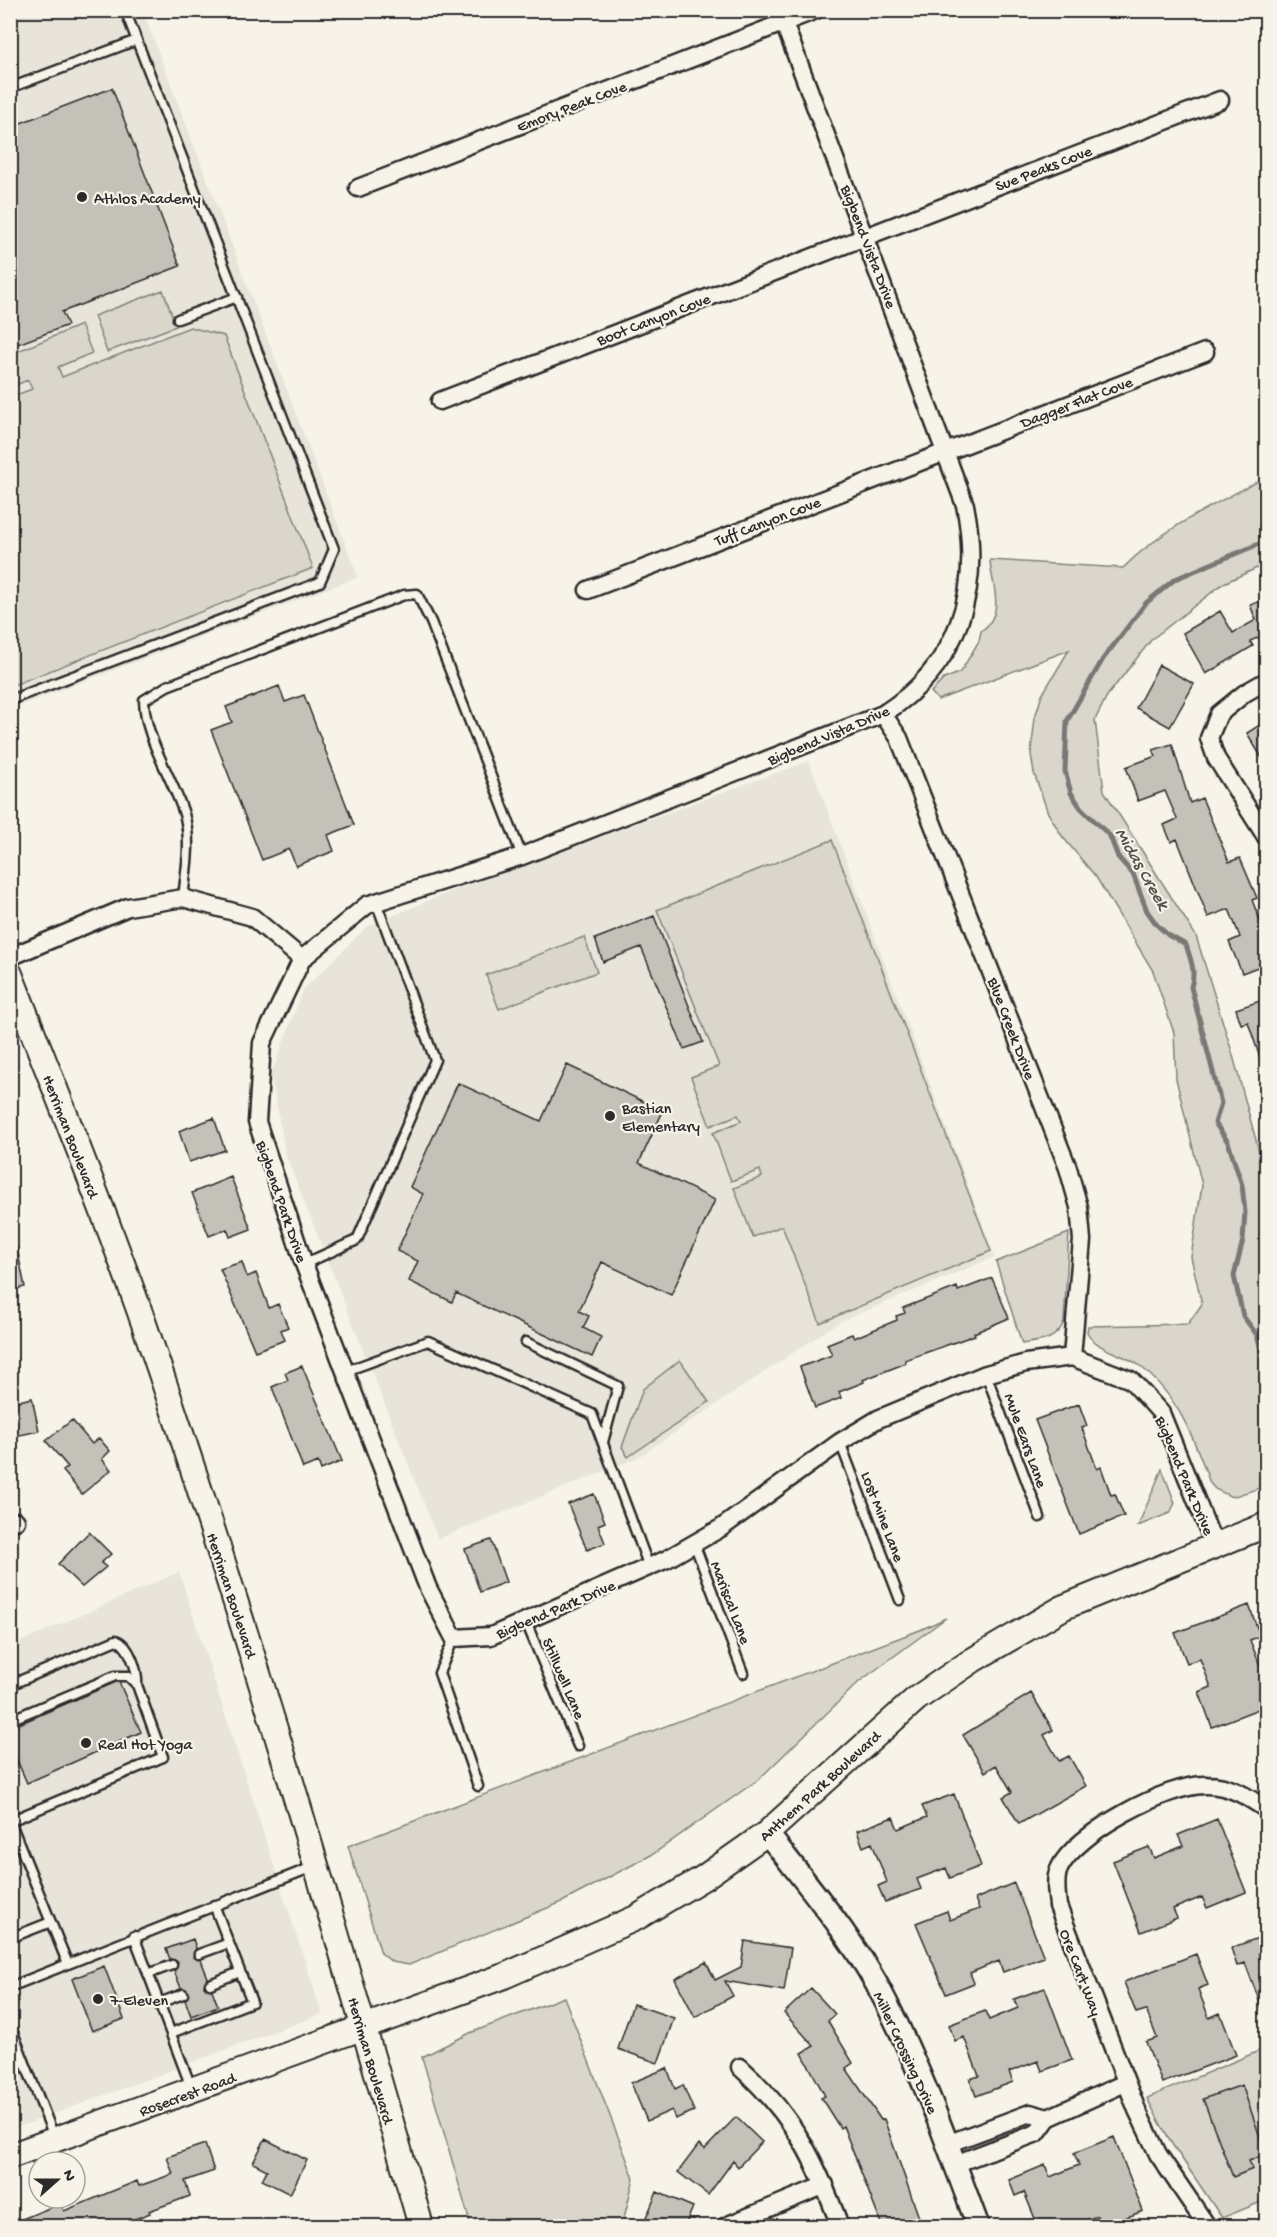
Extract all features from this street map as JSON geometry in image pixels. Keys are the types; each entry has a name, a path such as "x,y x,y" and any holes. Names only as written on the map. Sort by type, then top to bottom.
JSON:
{"main road":[{"name":"Herriman Boulevard","path":"10,974 142,1317 228,1574 421,2226"},
{"name":"Anthem Park Boulevard","path":"363,2029 504,1976 627,1923 703,1878 767,1833 916,1699 973,1659 1064,1607 1263,1526"},
{"name":"Rosecrest Road","path":"10,2157 363,2029"}],"street":[{"name":"Emory Peak Cove","path":"358,188 782,17 816,10"},
{"name":"Bigbend Vista Drive","path":"302,959 368,905 522,856 883,714 914,692 936,667 952,639 965,608 972,565 969,524 946,450 782,17"},
{"name":"Sue Peaks Cove","path":"866,235 1220,100"},
{"name":"Boot Canyon Cove","path":"440,401 866,235"},
{"name":"Dagger Flat Cove","path":"946,450 1205,352"},
{"name":"Tuff Canyon Cove","path":"588,590 946,450"},
{"path":"1266,681 1245,693 1219,714 1209,738 1216,758 1266,837"},
{"name":"Blue Creek Drive","path":"883,714 899,738 1068,1168 1079,1208 1082,1240 1072,1357"},
{"path":"10,957 128,907 183,898 252,917 302,959"},
{"name":"Bigbend Park Drive","path":"302,959 262,1043 257,1122 304,1264 428,1587 454,1638 491,1636 649,1567 721,1528 840,1442 878,1419 986,1374 1026,1363 1072,1357 1131,1380 1161,1413 1214,1545"},
{"name":"Ore Cart Way","path":"1207,2226 1158,2154 1125,2083 1058,1906 1057,1875 1068,1853 1084,1838 1168,1791 1208,1785 1238,1791 1266,1809"},
{"name":"Miller Crossing Drive","path":"767,1833 844,1935 885,2000 920,2075 978,2226"},
{"path":"740,2067 775,2102 809,2150 840,2226"},
{"path":"951,2154 1030,2113 1048,2118 1125,2083"},
{"path":"726,2226 825,2185"}],"lane":[{"path":"10,700 320,582 334,549 125,10"},
{"path":"10,88 137,40"},
{"path":"178,319 237,297"},
{"path":"183,898 188,835 184,815 145,720 144,700 166,686 404,595 417,594 431,622 522,856"},
{"path":"304,1264 357,1240 435,1060 376,902"},
{"path":"346,1371 428,1341 592,1414 649,1567"},
{"path":"526,1342 618,1386 603,1442"},
{"name":"Mule Ears Lane","path":"986,1374 1040,1517"},
{"name":"Lost Mine Lane","path":"840,1442 900,1600"},
{"name":"Mariscal Lane","path":"693,1543 743,1673"},
{"name":"Stillwell Lane","path":"526,1622 578,1746"},
{"path":"454,1638 439,1673 478,1786"},
{"path":"10,1685 116,1640 126,1647 138,1677 136,1685"},
{"path":"10,1720 115,1676 128,1676 136,1685 163,1757 10,1821 67,1962"},
{"path":"10,1987 67,1962 315,1865"},
{"path":"171,2033 252,2002 214,1905"},
{"path":"10,1938 51,1923"},
{"path":"10,1929 24,1933"},
{"path":"134,1936 192,2091"},
{"path":"199,1954 229,1943"},
{"path":"148,1974 172,1965"},
{"path":"210,1984 240,1972"},
{"path":"159,2003 183,1994"},
{"path":"10,2025 55,2140"}],"shaded area":[{"path":"11,11 143,11 358,577 11,709"},
{"path":"163,290 176,326 107,352 94,316"},
{"path":"81,325 92,353 58,367 62,377 190,327 224,336 313,568 11,686 11,397 32,389 28,380 11,387 11,354"},
{"path":"1266,477 1266,564 1224,583 1152,639 1107,696 1095,720 1104,791 1196,936 1232,1052 1266,1177 1266,1486 1232,1497 1215,1489 1210,1483 1191,1434 1175,1404 1165,1391 1140,1366 1097,1344 1087,1332 1088,1326 1188,1324 1202,1304 1191,1257 1202,1185 1176,1079 1174,1033 1153,971 1096,877 1062,836 1048,813 1034,773 1031,754 1035,717 1042,695 1069,650 938,700 931,692 944,679 959,673 979,641 981,631 994,616 996,598 990,560 1123,568 1173,528"},
{"name":"Bastian Elementary","path":"809,761 995,1257 839,1322 637,1458 438,1539 286,1156 271,1075 303,990 368,926 449,892"},
{"path":"832,840 991,1251 820,1323 782,1226 753,1237 734,1188 762,1177 760,1170 731,1181 713,1133 741,1121 738,1115 710,1126 691,1077 719,1066 657,910"},
{"path":"584,937 597,972 499,1009 486,975"},
{"path":"1069,1233 1064,1322 1052,1337 1022,1344 996,1262"},
{"path":"680,1360 709,1402 628,1457 622,1447 643,1389"},
{"path":"1162,1469 1175,1503 1170,1513 1138,1526"},
{"path":"179,1572 322,2014 11,2130 11,1646"},
{"path":"946,1618 859,1682 759,1779 653,1854 562,1902 409,1965 392,1962 381,1953 348,1846 920,1630"},
{"path":"564,1997 634,2178 622,2226 471,2226 422,2057 470,2033"},
{"path":"1266,2048 1266,2200 1222,2218 1168,2138 1147,2098"}],"building":[{"name":"Athlos Academy","path":"112,88 180,266 62,312 68,325 10,347 10,127"},
{"path":"1266,599 1266,645 1262,636 1250,641 1253,646 1206,674 1183,633 1220,611 1233,633 1256,620 1250,605"},
{"path":"1159,665 1194,684 1170,727 1136,708"},
{"path":"279,686 285,702 304,695 354,825 328,835 334,851 296,866 289,849 262,860 211,730 232,722 226,707"},
{"path":"1266,721 1266,765 1247,733"},
{"path":"1172,744 1190,803 1202,798 1229,862 1240,858 1257,898 1252,900 1266,936 1266,964 1242,973 1229,942 1240,937 1229,909 1208,917 1177,839 1171,842 1164,825 1177,819 1165,791 1138,801 1126,767 1156,756 1153,750"},
{"path":"654,916 703,1042 684,1049 641,947 603,962 595,939"},
{"path":"1266,999 1266,1069 1264,1070 1248,1022 1241,1024 1236,1009"},
{"path":"567,1065 663,1111 639,1163 715,1200 671,1295 602,1262 579,1311 589,1316 583,1328 601,1337 592,1357 456,1293 452,1302 409,1281 418,1261 397,1251 423,1194 410,1187 458,1083 541,1121"},
{"path":"214,1118 225,1150 189,1162 179,1131"},
{"path":"231,1177 251,1229 230,1237 227,1229 209,1236 192,1193"},
{"path":"10,1248 17,1248 25,1287 10,1290"},
{"path":"242,1262 247,1277 256,1273 269,1308 278,1304 288,1327 281,1330 285,1340 255,1351 220,1269"},
{"path":"992,1278 1009,1318 974,1333 975,1335 905,1360 906,1363 839,1392 841,1398 815,1408 800,1367 832,1355 827,1344 852,1334 854,1338 897,1320 896,1316 905,1313 903,1308 957,1287 958,1291"},
{"path":"302,1366 342,1461 321,1470 318,1462 303,1468 272,1387 288,1380 285,1373"},
{"path":"32,1398 39,1431 10,1437 10,1403"},
{"path":"1079,1404 1087,1426 1082,1428 1097,1469 1101,1467 1111,1495 1115,1494 1124,1516 1079,1534 1035,1420"},
{"path":"72,1420 92,1444 99,1438 110,1451 102,1459 111,1470 82,1494 63,1471 68,1467 46,1441"},
{"path":"594,1494 605,1522 598,1525 605,1543 587,1550 568,1504"},
{"path":"89,1532 111,1554 101,1563 106,1567 82,1587 58,1564"},
{"path":"491,1540 506,1582 480,1592 465,1549"},
{"path":"1249,1605 1260,1636 1250,1640 1261,1668 1266,1666 1266,1706 1212,1727 1199,1692 1211,1687 1200,1659 1187,1663 1175,1633"},
{"path":"119,1682 141,1732 27,1783 10,1744 10,1728"},
{"path":"1031,1693 1053,1730 1044,1735 1059,1761 1069,1756 1086,1786 1019,1824 1003,1797 1012,1792 996,1765 985,1772 963,1735"},
{"path":"954,1794 981,1866 950,1878 946,1868 917,1879 921,1889 885,1902 878,1886 887,1882 872,1843 863,1847 857,1831 893,1817 898,1829 927,1817 922,1806"},
{"path":"1217,1819 1246,1892 1207,1908 1202,1897 1173,1909 1177,1918 1141,1932 1113,1861 1149,1847 1154,1858 1183,1846 1178,1835"},
{"path":"1014,1883 1044,1957 1003,1972 999,1961 970,1973 974,1983 946,1994 916,1923 947,1911 950,1920 979,1909 975,1899"},
{"path":"1266,1935 1265,2016 1245,1963 1237,1966 1231,1948"},
{"name":"7-Eleven","path":"193,1939 196,1948 193,1957 201,1960 208,1978 204,1986 212,1990 218,2006 191,2016 185,2000 189,1992 181,1988 174,1971 178,1962 170,1959 166,1949"},
{"path":"745,1941 791,1948 784,1991 725,1981 733,1996 695,2017 675,1979 706,1962 715,1980 741,1967"},
{"path":"1196,1954 1208,1985 1198,1989 1209,2018 1220,2013 1236,2055 1162,2083 1146,2042 1157,2038 1146,2010 1136,2013 1124,1982"},
{"name":"7-Eleven","path":"104,1966 124,2019 92,2031 72,1979"},
{"path":"811,1988 835,2014 828,2021 853,2063 846,2068 881,2120 884,2119 922,2226 882,2226 843,2126 840,2128 821,2098 825,2096 802,2053 814,2046 784,2013"},
{"path":"1045,1988 1072,2060 1042,2071 1038,2061 1009,2072 1013,2082 976,2096 970,2079 979,2076 964,2037 955,2041 949,2025 985,2011 989,2020 1018,2008 1014,1999"},
{"path":"633,2004 674,2018 658,2063 618,2049"},
{"path":"667,2068 675,2089 683,2085 694,2111 675,2119 672,2110 647,2121 631,2083"},
{"path":"1242,2085 1266,2154 1249,2161 1253,2169 1233,2177 1203,2099"},
{"path":"736,2117 762,2142 738,2167 733,2161 708,2195 678,2172 699,2144 705,2149"},
{"path":"1114,2137 1143,2211 1104,2226 1097,2216 1071,2226 1038,2226 1024,2192 1015,2196 1009,2180 1045,2165 1050,2177 1079,2165 1074,2153"},
{"path":"265,2139 307,2160 290,2194 262,2180 267,2170 253,2163"},
{"path":"205,2144 214,2171 185,2181 190,2196 117,2226 10,2226 10,2224 44,2210 87,2210 87,2202 137,2181 139,2186 173,2174 167,2157"},
{"path":"657,2192 693,2207 685,2226 653,2226 644,2223"}],"waterway":[{"name":"Midas Creek","path":"1266,541 1175,579 1146,603 1103,659 1067,721 1065,771 1071,793 1081,808 1110,836 1118,857 1133,874 1147,911 1168,935 1186,945 1190,956 1193,971 1191,987 1221,1103 1215,1123 1228,1142 1242,1185 1245,1212 1243,1240 1234,1276 1243,1316 1257,1335 1263,1356 1266,1394"}],"place":[{"name":"Athlos Academy","path":"82,197"},
{"name":"Bastian Elementary","path":"610,1116"},
{"name":"Real Hot Yoga","path":"86,1743"},
{"name":"7-Eleven","path":"98,1999"}]}
